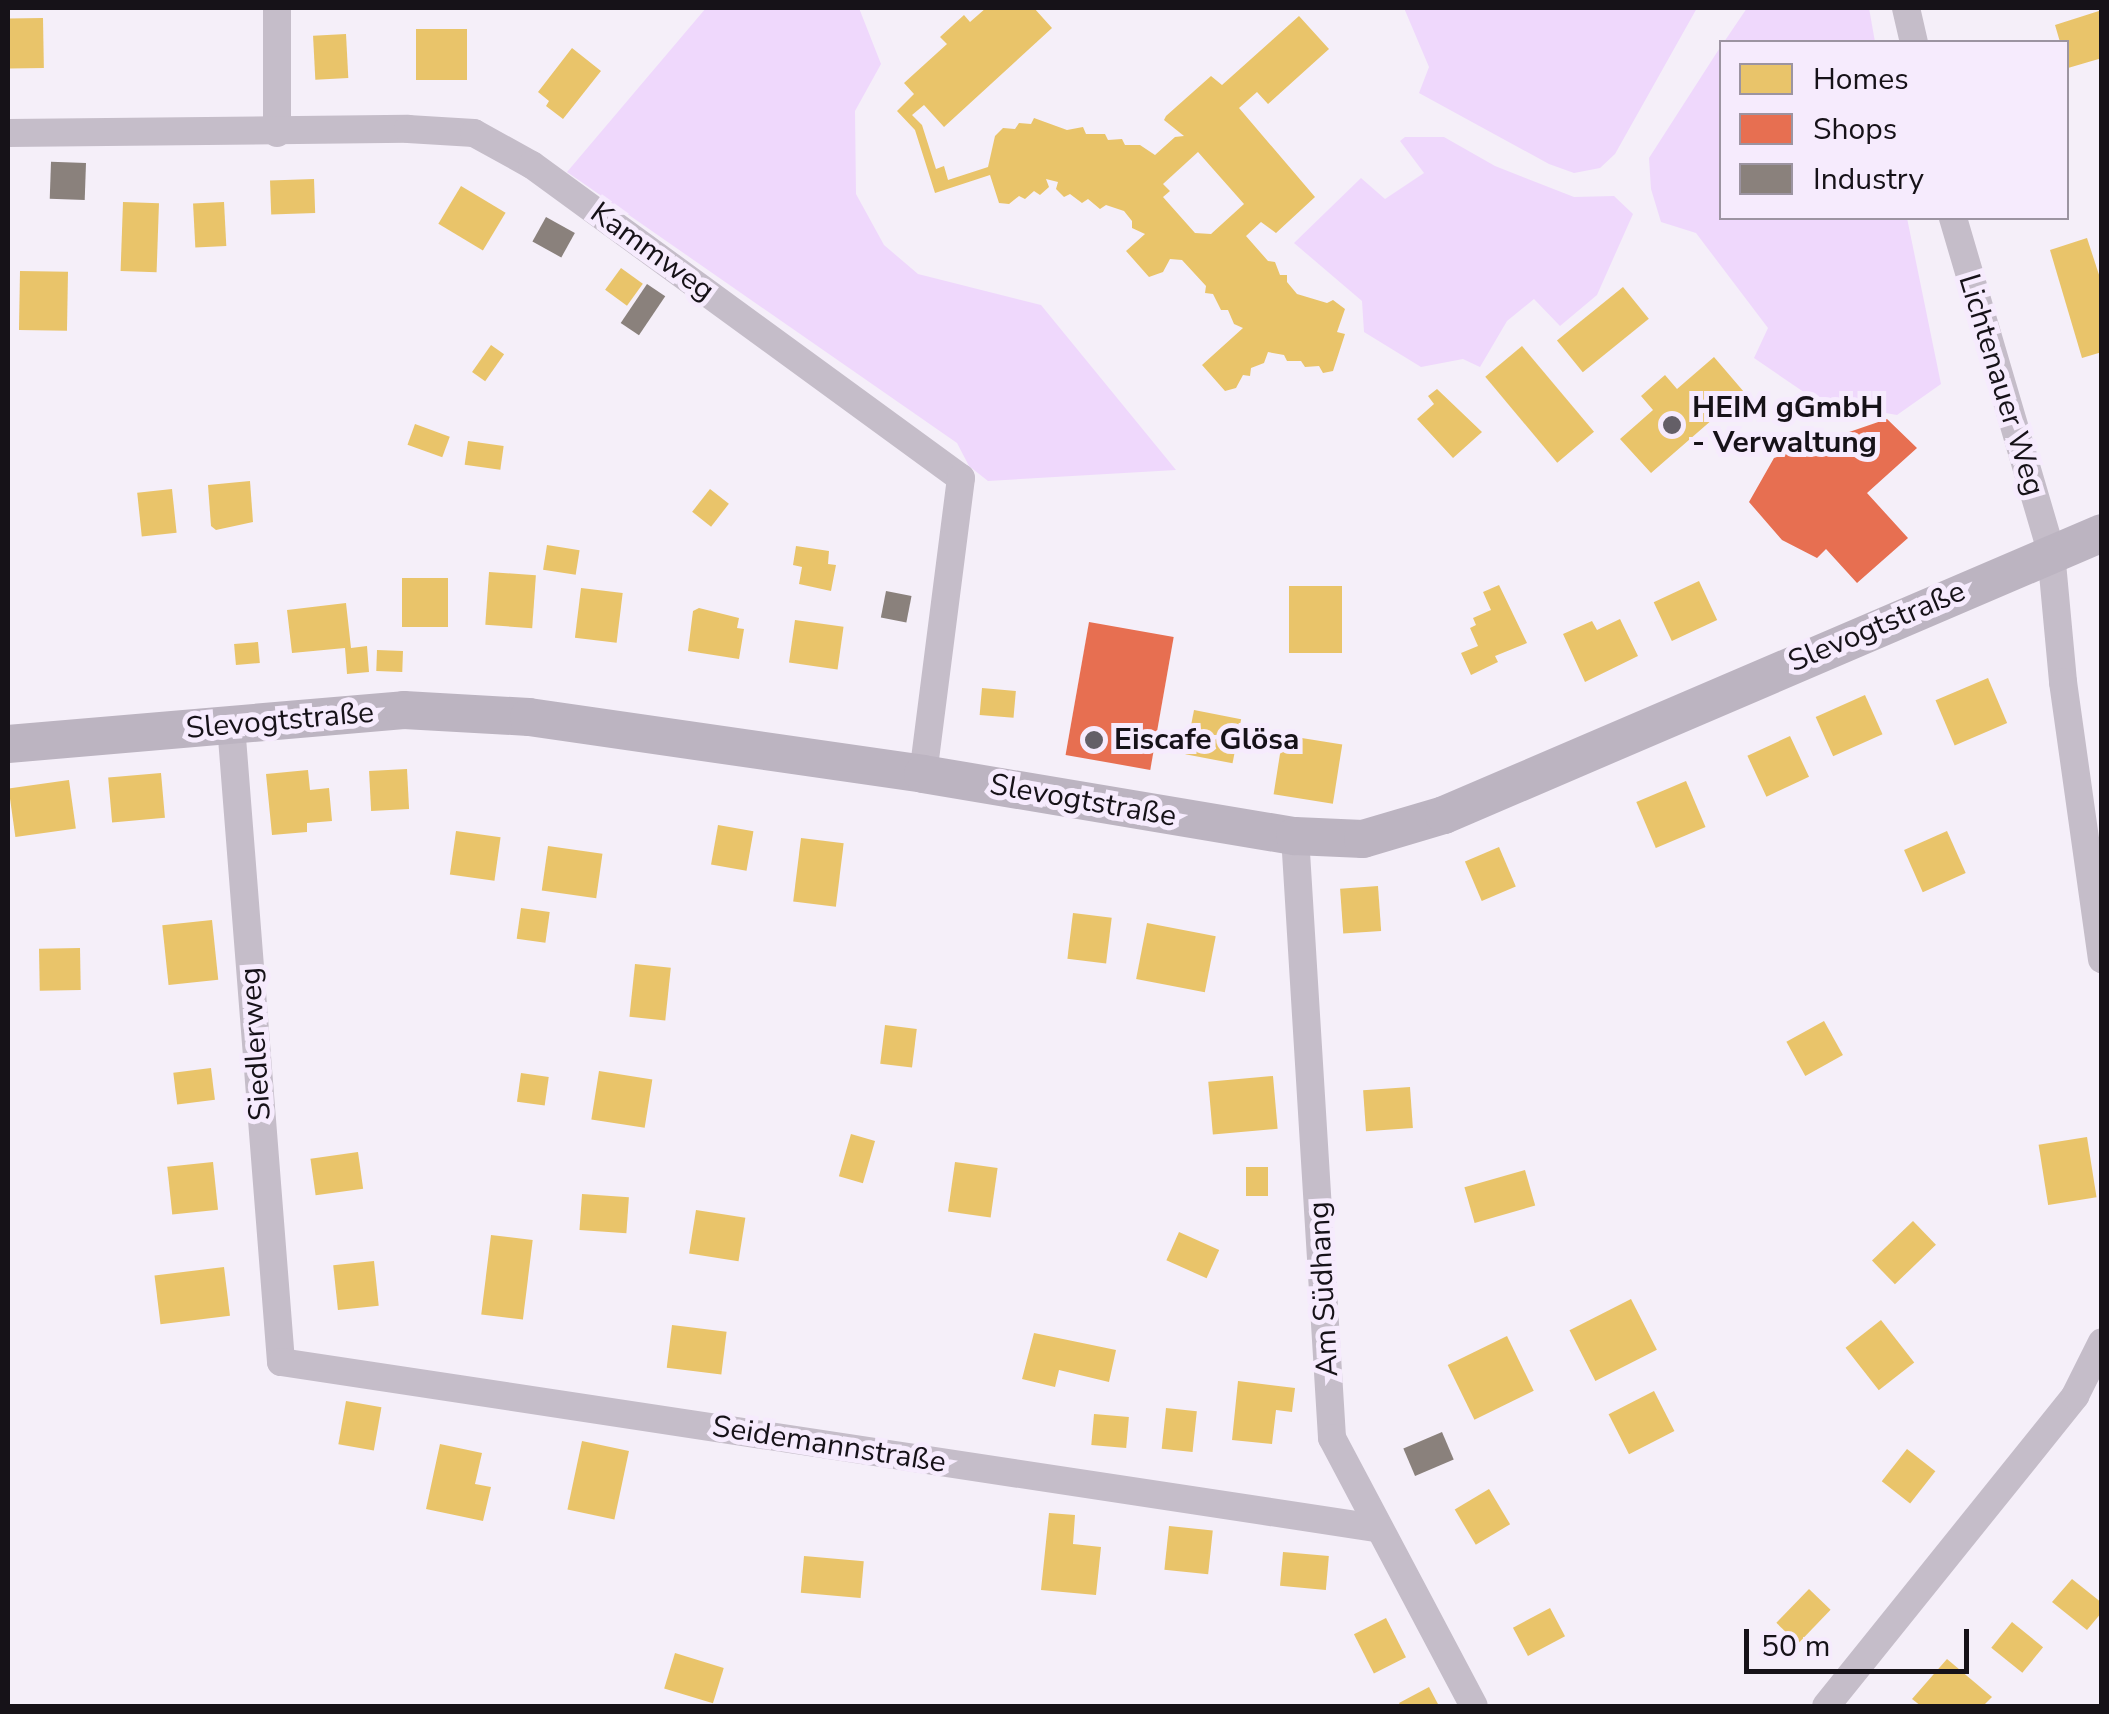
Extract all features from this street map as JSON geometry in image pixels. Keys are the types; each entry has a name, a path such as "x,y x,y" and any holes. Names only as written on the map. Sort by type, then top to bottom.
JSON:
{"street":[{"path":"277,8 278,132"},
{"path":"1906,8 1914,40"},
{"name":"Kammweg","path":"8,133 408,128 474,133 532,165 961,478 922,774"},
{"name":"Lichtenauer Weg","path":"1955,220 2052,552 2064,682 2102,959"},
{"name":"Slevogtstraße","path":"8,744 404,710 529,717 922,774 1294,836 1363,838 1444,814 2102,532"},
{"name":"Siedlerweg","path":"231,726 281,1362"},
{"name":"Am Südhang","path":"1294,836 1332,1438 1376,1528 1474,1706"},
{"path":"1826,1706 2075,1396 2102,1342"},
{"name":"Seidemannstraße","path":"281,1362 1376,1528"}],"shaded area":[{"path":"706,8 859,8 881,64 855,111 856,194 884,245 918,274 1041,305 1176,470 988,481 969,466 957,443 567,172"},
{"path":"1404,8 1697,8 1615,154 1600,168 1574,173 1549,164 1419,93 1429,67"},
{"path":"1747,8 1869,8 1875,40 1725,40"},
{"path":"1719,49 1719,220 1907,220 1941,384 1897,415 1817,401 1754,358 1768,328 1696,233 1661,222 1651,189 1649,158"},
{"path":"1405,137 1444,137 1495,166 1574,197 1614,196 1633,214 1597,295 1560,326 1534,299 1507,321 1480,367 1463,359 1421,367 1364,332 1362,301 1294,243 1361,178 1385,199 1424,173 1400,141"}],"building: Homes":[{"path":"986,8 1034,8 1052,28 944,127 924,105 912,115 922,125 936,169 944,166 948,180 988,167 995,136 1003,128 1031,124 1034,118 1067,130 1083,127 1086,134 1122,139 1125,145 1140,145 1155,155 1175,137 1184,136 1164,120 1166,116 1211,76 1222,85 1299,16 1329,49 1268,104 1257,92 1239,108 1315,197 1276,233 1261,222 1246,236 1268,261 1275,262 1280,275 1287,275 1287,282 1297,294 1327,303 1333,300 1345,309 1337,332 1345,334 1333,371 1323,373 1319,366 1305,367 1301,361 1287,361 1284,355 1268,352 1264,363 1251,368 1250,376 1243,375 1236,388 1225,391 1202,365 1243,328 1234,324 1228,310 1221,310 1213,294 1205,293 1206,286 1182,260 1170,259 1163,272 1149,277 1126,251 1145,234 1132,228 1124,211 1106,205 1100,209 1088,199 1082,203 1070,194 1064,197 1056,189 1058,182 1046,179 1049,187 1040,195 1034,191 1009,204 999,203 990,175 935,193 915,130 897,111 914,94 904,83 947,44 940,37 964,15 970,22","holes":["1198,152 1244,204 1211,234 1195,233 1163,197 1170,191 1163,184"]},
{"path":"2102,10 2102,58 2069,68 2069,40 2059,40 2055,25"},
{"path":"43,18 44,68 9,69 8,19"},
{"path":"416,29 467,29 467,80 416,80"},
{"path":"346,34 348,78 315,80 313,36"},
{"path":"572,48 601,71 563,119 546,106 549,101 538,92"},
{"path":"314,179 315,213 271,215 270,181"},
{"path":"461,186 506,213 483,250 438,224"},
{"path":"123,202 159,203 157,272 121,271"},
{"path":"224,202 226,246 195,248 193,204"},
{"path":"2087,238 2102,284 2102,352 2082,358 2050,250"},
{"path":"621,268 643,284 627,306 605,290"},
{"path":"20,271 68,272 67,331 19,330"},
{"path":"1623,287 1649,319 1583,372 1557,340"},
{"path":"491,345 504,354 485,381 472,372"},
{"path":"1522,346 1594,432 1557,463 1485,377"},
{"name":"HEIM gGmbH - Verwaltung","path":"1714,357 1744,392 1651,473 1620,439 1653,410 1641,396 1665,375 1677,389"},
{"path":"1437,389 1482,432 1453,458 1417,419 1434,404 1428,396"},
{"path":"415,424 450,437 442,457 407,445"},
{"path":"468,441 504,446 500,470 465,465"},
{"path":"250,481 253,522 216,530 211,526 208,485"},
{"path":"172,489 177,533 142,536 137,493"},
{"path":"710,489 729,504 711,527 692,512"},
{"path":"547,545 580,550 576,575 543,570"},
{"path":"796,546 829,551 828,564 836,565 831,591 799,584 802,567 793,565"},
{"path":"489,572 536,575 532,628 485,625"},
{"path":"402,578 448,578 448,627 402,627"},
{"path":"1699,581 1717,620 1672,641 1654,602"},
{"path":"1499,585 1527,643 1495,656 1498,662 1471,675 1461,653 1478,646 1470,628 1476,625 1473,618 1491,610 1483,592"},
{"path":"1289,586 1342,586 1342,653 1289,653"},
{"path":"581,588 623,593 617,643 575,638"},
{"path":"346,603 351,648 367,646 369,672 347,674 345,648 292,653 287,610"},
{"path":"699,608 739,618 737,628 744,629 739,659 688,651 693,611"},
{"path":"1620,619 1638,656 1585,682 1563,634 1592,621 1597,630"},
{"path":"795,620 844,627 838,669 789,663"},
{"path":"258,642 260,663 236,665 234,644"},
{"path":"377,650 403,651 402,672 376,671"},
{"path":"1988,678 2007,723 1955,745 1936,700"},
{"path":"982,688 1016,691 1014,718 980,715"},
{"path":"1865,695 1882,734 1833,756 1816,717"},
{"path":"1194,710 1241,719 1233,763 1185,754"},
{"path":"1283,735 1342,744 1333,804 1274,794"},
{"path":"1790,736 1809,777 1766,797 1747,756"},
{"path":"407,769 409,809 371,811 369,771"},
{"path":"308,770 310,790 329,788 332,821 307,823 307,832 272,835 266,774"},
{"path":"161,773 165,818 112,822 108,778"},
{"path":"69,780 76,829 15,837 9,788"},
{"path":"1686,781 1706,827 1656,848 1636,802"},
{"path":"718,825 753,831 747,871 711,864"},
{"path":"456,831 501,837 494,881 450,875"},
{"path":"1947,831 1966,873 1923,892 1904,850"},
{"path":"801,838 844,843 836,907 793,902"},
{"path":"548,846 602,854 596,898 542,891"},
{"path":"1499,847 1516,887 1482,901 1465,861"},
{"path":"1378,886 1381,931 1343,934 1340,889"},
{"path":"521,908 550,912 545,943 517,939"},
{"path":"1073,913 1112,918 1106,963 1067,959"},
{"path":"212,920 218,980 169,985 162,925"},
{"path":"1147,923 1216,936 1205,992 1136,979"},
{"path":"80,948 81,990 40,991 39,949"},
{"path":"635,964 671,968 665,1020 629,1017"},
{"path":"1824,1021 1843,1055 1805,1076 1786,1042"},
{"path":"885,1025 917,1029 912,1068 880,1064"},
{"path":"211,1068 215,1100 177,1104 173,1073"},
{"path":"599,1071 652,1079 645,1128 591,1119"},
{"path":"521,1073 549,1077 545,1106 517,1102"},
{"path":"1273,1076 1278,1129 1213,1134 1208,1082"},
{"path":"1410,1087 1413,1128 1366,1131 1363,1090"},
{"path":"851,1134 875,1141 863,1183 839,1176"},
{"path":"2087,1137 2097,1197 2048,1205 2039,1145"},
{"path":"358,1152 363,1189 316,1195 310,1159"},
{"path":"213,1162 218,1210 172,1215 167,1167"},
{"path":"955,1162 998,1168 991,1217 948,1212"},
{"path":"1246,1167 1268,1167 1268,1196 1246,1196"},
{"path":"1525,1170 1535,1206 1475,1223 1464,1187"},
{"path":"582,1194 629,1197 626,1233 579,1230"},
{"path":"696,1210 745,1218 739,1261 689,1253"},
{"path":"1913,1221 1936,1245 1895,1284 1872,1261"},
{"path":"1179,1232 1219,1250 1207,1278 1166,1260"},
{"path":"491,1235 533,1240 523,1320 481,1314"},
{"path":"374,1261 379,1306 338,1310 333,1265"},
{"path":"224,1267 230,1316 160,1324 155,1276"},
{"path":"1631,1299 1657,1350 1595,1381 1570,1330"},
{"path":"1881,1320 1914,1363 1879,1390 1846,1348"},
{"path":"672,1325 727,1332 721,1374 667,1368"},
{"path":"1034,1333 1116,1350 1109,1382 1059,1370 1055,1387 1022,1379"},
{"path":"1507,1336 1534,1391 1474,1420 1448,1365"},
{"path":"1238,1381 1295,1388 1292,1412 1276,1410 1272,1444 1232,1440"},
{"path":"1654,1391 1674,1431 1629,1454 1609,1414"},
{"path":"346,1401 381,1407 374,1451 338,1444"},
{"path":"1166,1408 1197,1411 1193,1452 1162,1449"},
{"path":"1094,1414 1129,1417 1126,1448 1091,1445"},
{"path":"582,1441 629,1451 614,1519 567,1509"},
{"path":"440,1444 482,1453 475,1484 491,1487 483,1521 426,1509"},
{"path":"1907,1449 1935,1471 1910,1503 1882,1481"},
{"path":"1489,1489 1510,1524 1476,1545 1455,1510"},
{"path":"1049,1513 1075,1515 1073,1544 1101,1547 1096,1595 1041,1590"},
{"path":"1169,1526 1213,1531 1208,1574 1164,1570"},
{"path":"1283,1552 1329,1556 1326,1590 1280,1586"},
{"path":"804,1556 864,1561 861,1598 801,1593"},
{"path":"2072,1579 2102,1603 2102,1612 2087,1630 2052,1602"},
{"path":"1809,1589 1831,1610 1798,1644 1776,1623"},
{"path":"1550,1608 1565,1636 1528,1656 1513,1628"},
{"path":"1386,1618 1406,1657 1374,1674 1354,1634"},
{"path":"2012,1622 2043,1647 2022,1673 1991,1648"},
{"path":"675,1653 724,1668 713,1703 664,1688"},
{"path":"1947,1659 1992,1697 1983,1706 1921,1706 1912,1699"},
{"path":"1429,1687 1439,1706 1399,1703"}],"building: Shops":[{"path":"1887,419 1917,448 1867,493 1908,538 1857,583 1826,549 1817,558 1782,540 1749,502 1774,458"},
{"path":"1089,622 1174,637 1150,770 1066,755"}],"building: Industry":[{"path":"51,162 86,163 85,200 50,199"},
{"path":"546,217 575,233 561,257 532,241"},
{"path":"647,284 665,296 639,335 621,323"},
{"path":"886,591 912,596 906,622 881,618"},
{"path":"1442,1432 1454,1460 1415,1476 1403,1448"}],"place":[{"name":"HEIM gGmbH - Verwaltung","path":"1672,425"},
{"name":"Eiscafe Glösa","path":"1094,740"}]}
